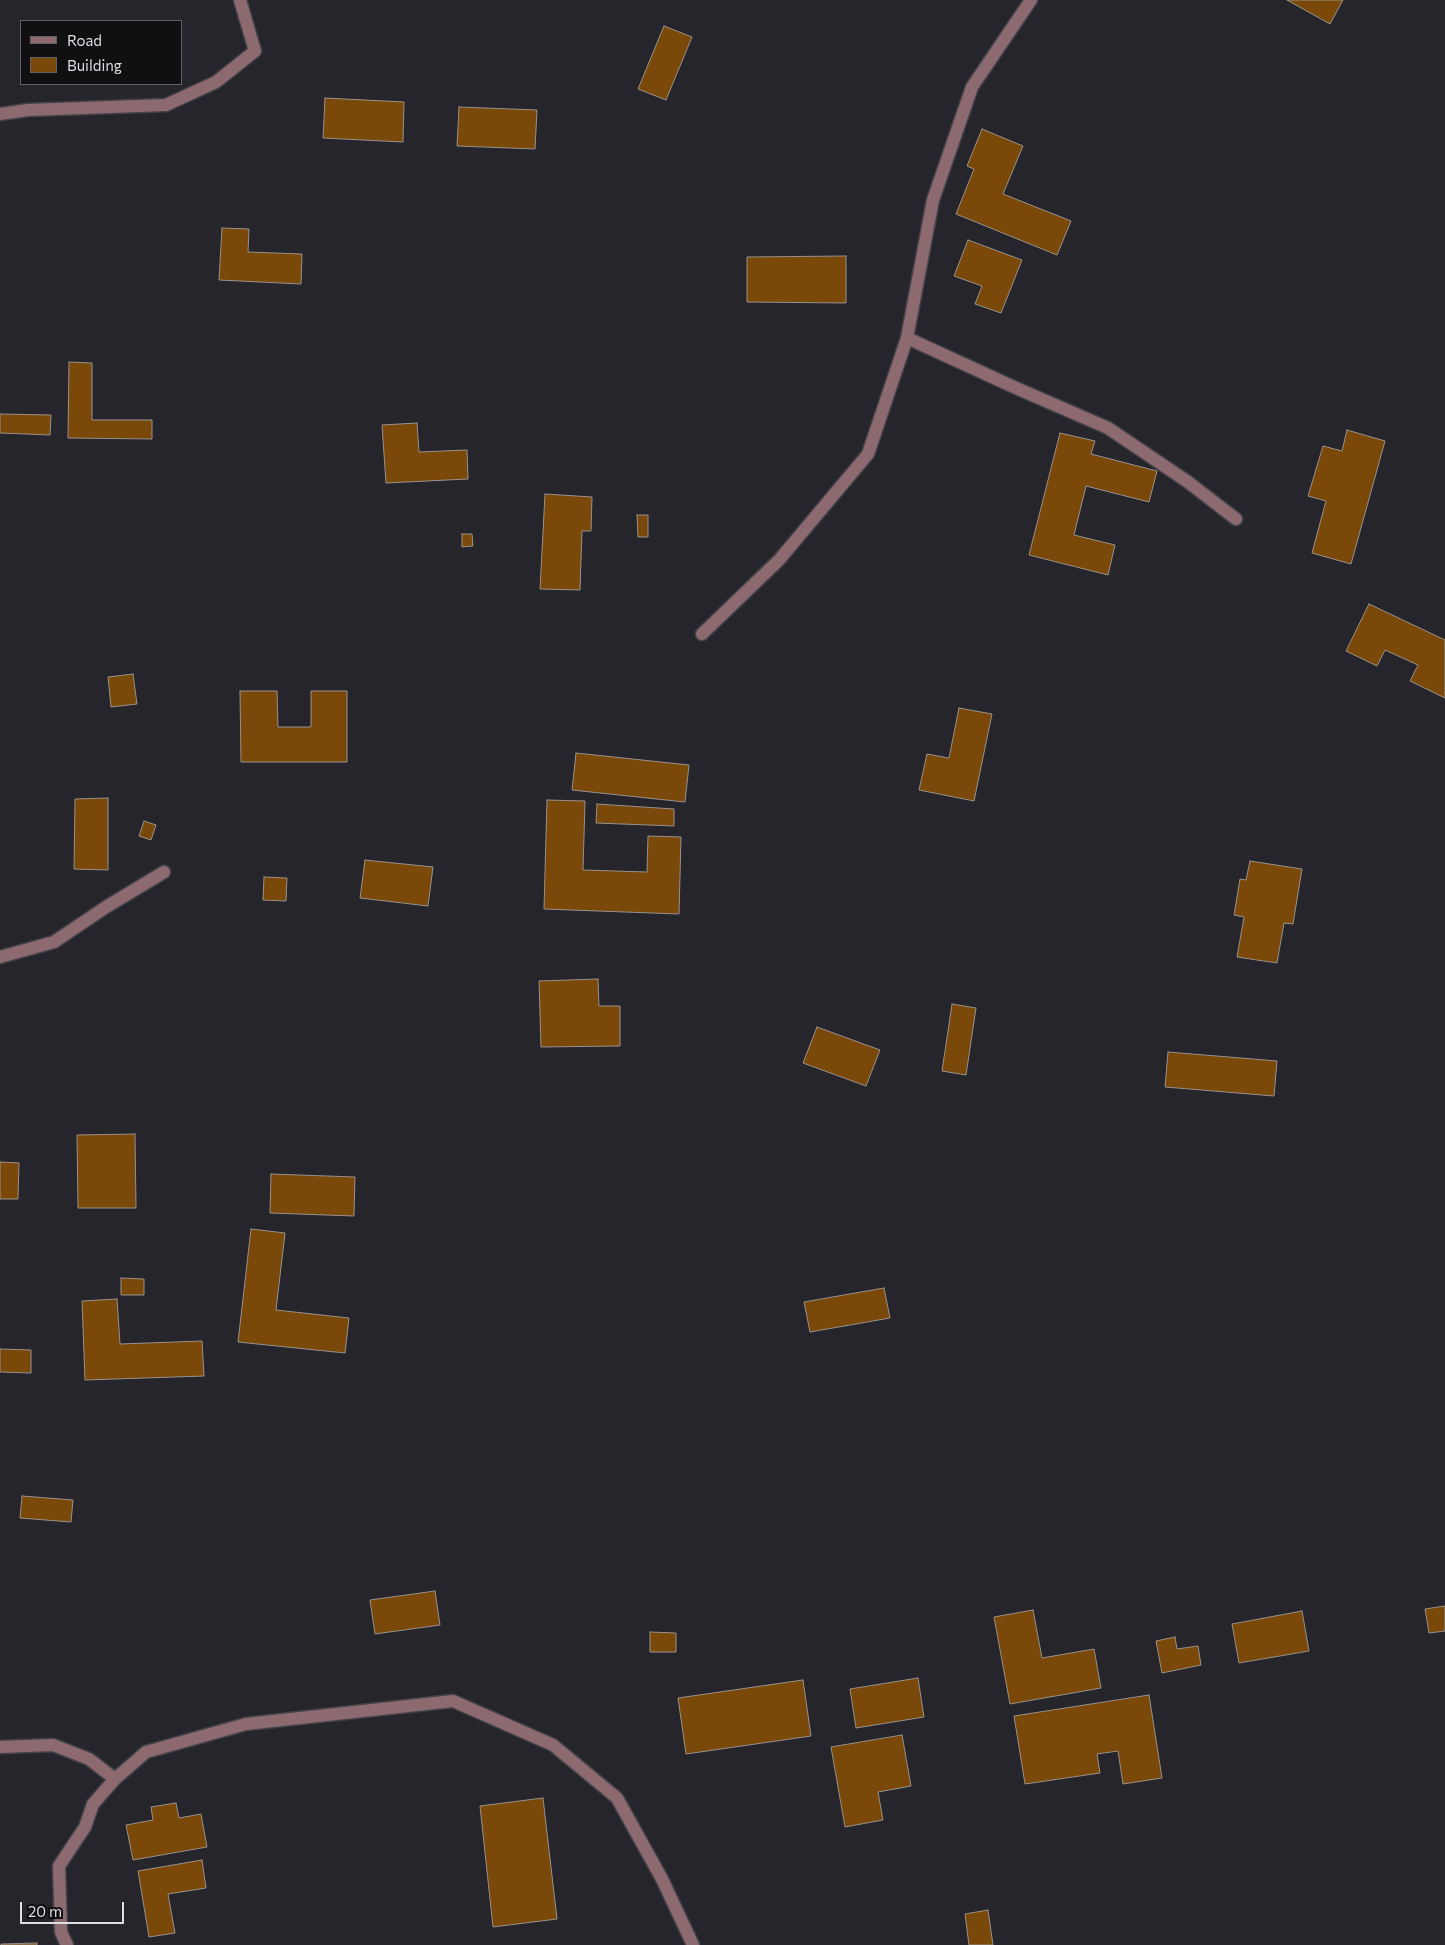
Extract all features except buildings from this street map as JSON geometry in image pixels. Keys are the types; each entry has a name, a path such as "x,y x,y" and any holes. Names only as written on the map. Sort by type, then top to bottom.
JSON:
{"street":[{"path":"0,114 28,110 166,105 216,82 256,51 240,0"},
{"path":"702,634 779,560 868,454 907,338 934,200 972,87 1031,0"},
{"path":"907,338 1108,428 1188,482 1236,519"},
{"path":"0,957 54,942 106,907 164,872"},
{"path":"67,1945 61,1932 59,1866 85,1827 93,1804 115,1779 146,1752 246,1724 454,1701 553,1745 617,1798 662,1879 693,1945"},
{"path":"0,1747 53,1745 89,1759 115,1779"}]}
